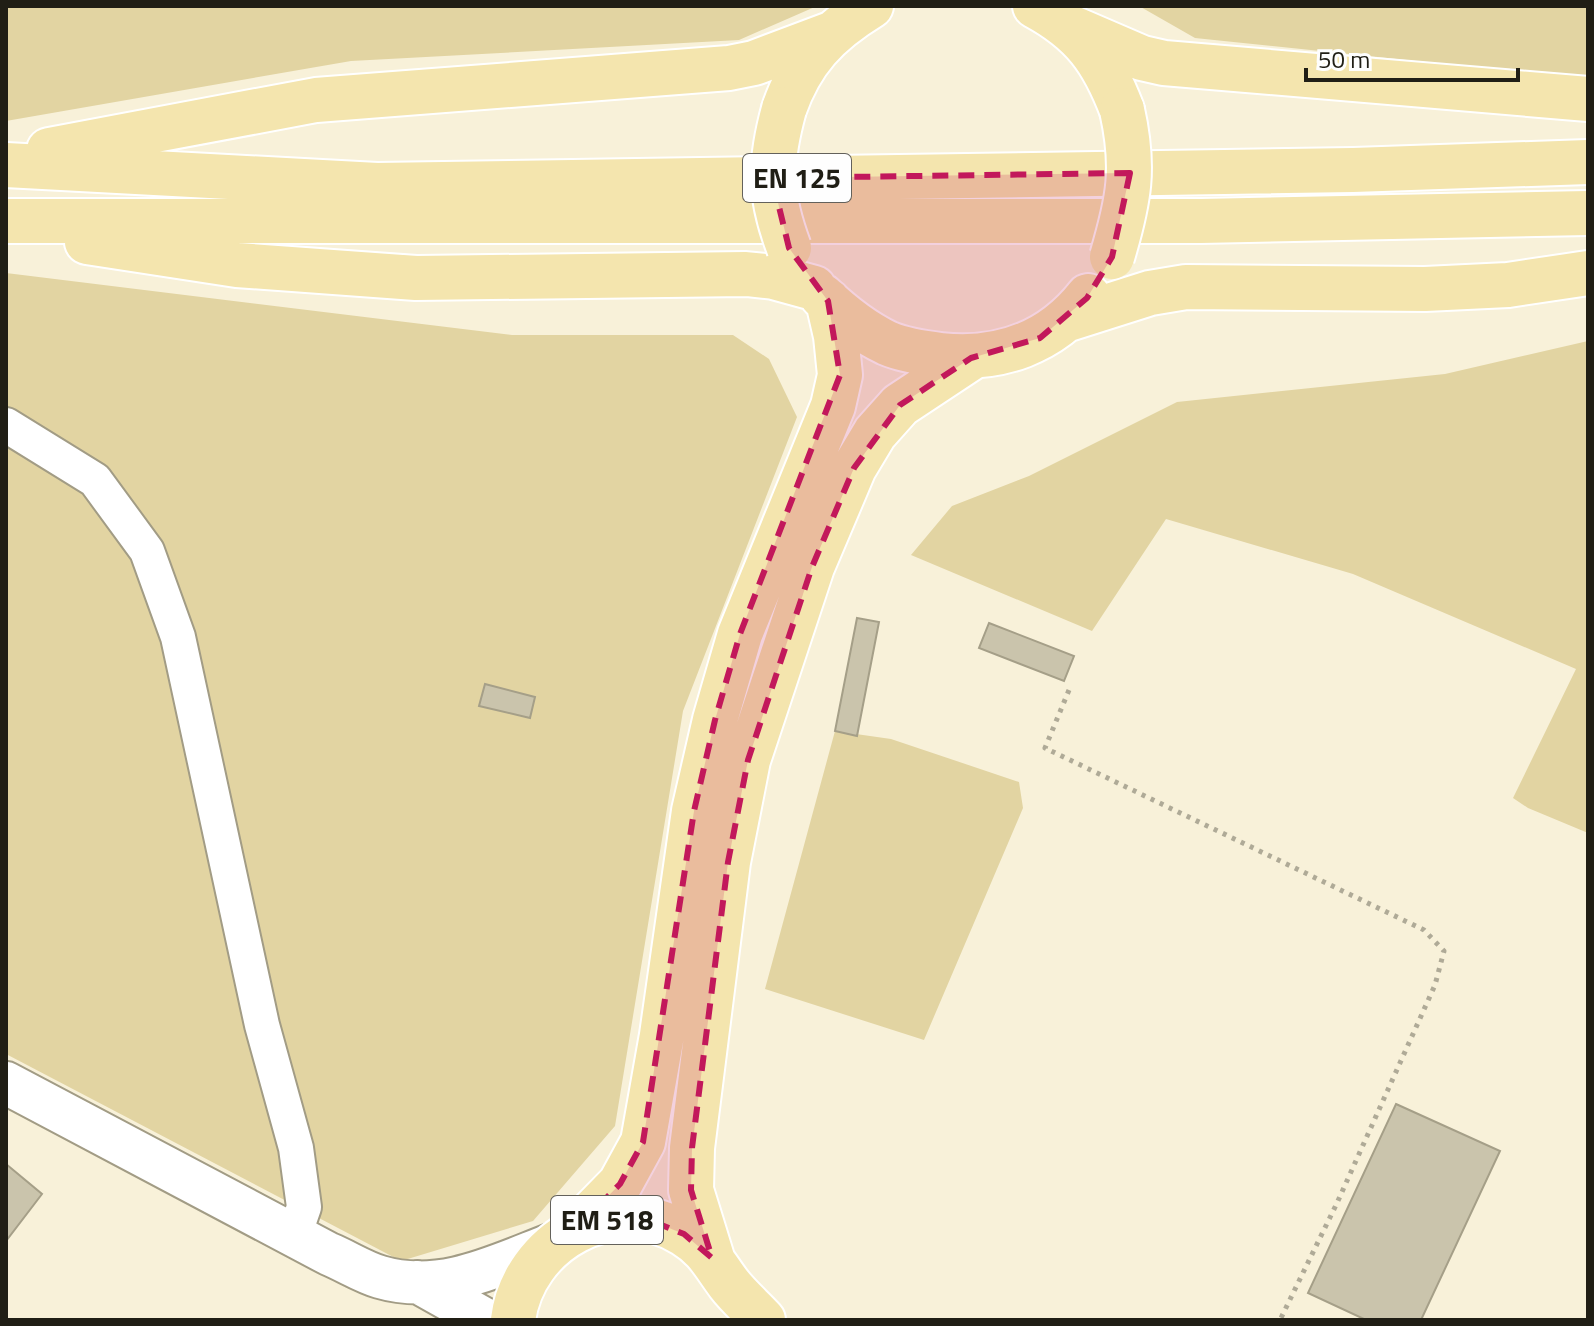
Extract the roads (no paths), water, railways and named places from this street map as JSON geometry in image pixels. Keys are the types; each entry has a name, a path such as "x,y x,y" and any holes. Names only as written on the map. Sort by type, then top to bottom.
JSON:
{"main road":[{"path":"564,1237 620,1184 643,1142 662,1035 694,811 715,720 740,634 833,406 840,375 836,336 821,295 789,248 774,199 771,169 784,109 793,83 806,60 831,34 871,6"},
{"path":"1053,16 1142,58 1164,63 1588,99"},
{"path":"6,227 114,247 252,266 416,278 746,274 774,277 821,295 861,329 889,344 920,353 971,358 1005,351 1040,338 1068,319 1087,298 1112,257 1131,180 1129,143 1122,110 1100,60 1053,16"},
{"path":"6,158 316,100 729,68 754,63 831,34"},
{"name":"EN 125","path":"6,165 377,185 1353,170 1588,162"},
{"name":"EN 125","path":"6,221 1201,221 1588,213"},
{"path":"1068,319 1150,293 1186,287 1425,289 1508,285 1588,273"},
{"path":"727,1287 691,1190 692,1148 728,862 748,760 812,567 854,468 875,433 900,405 971,358"},
{"name":"EM 518","path":"513,1320 516,1301 530,1270 564,1237 611,1219 649,1220 684,1234 727,1287 763,1320"}],"street":[{"path":"6,425 95,480 147,551 173,623 262,1025 296,1148 304,1207 294,1236"},
{"name":"EM 518","path":"6,1083 294,1236 380,1277 418,1282 462,1279 564,1237"},
{"name":"EM 518","path":"418,1282 486,1320"}]}
